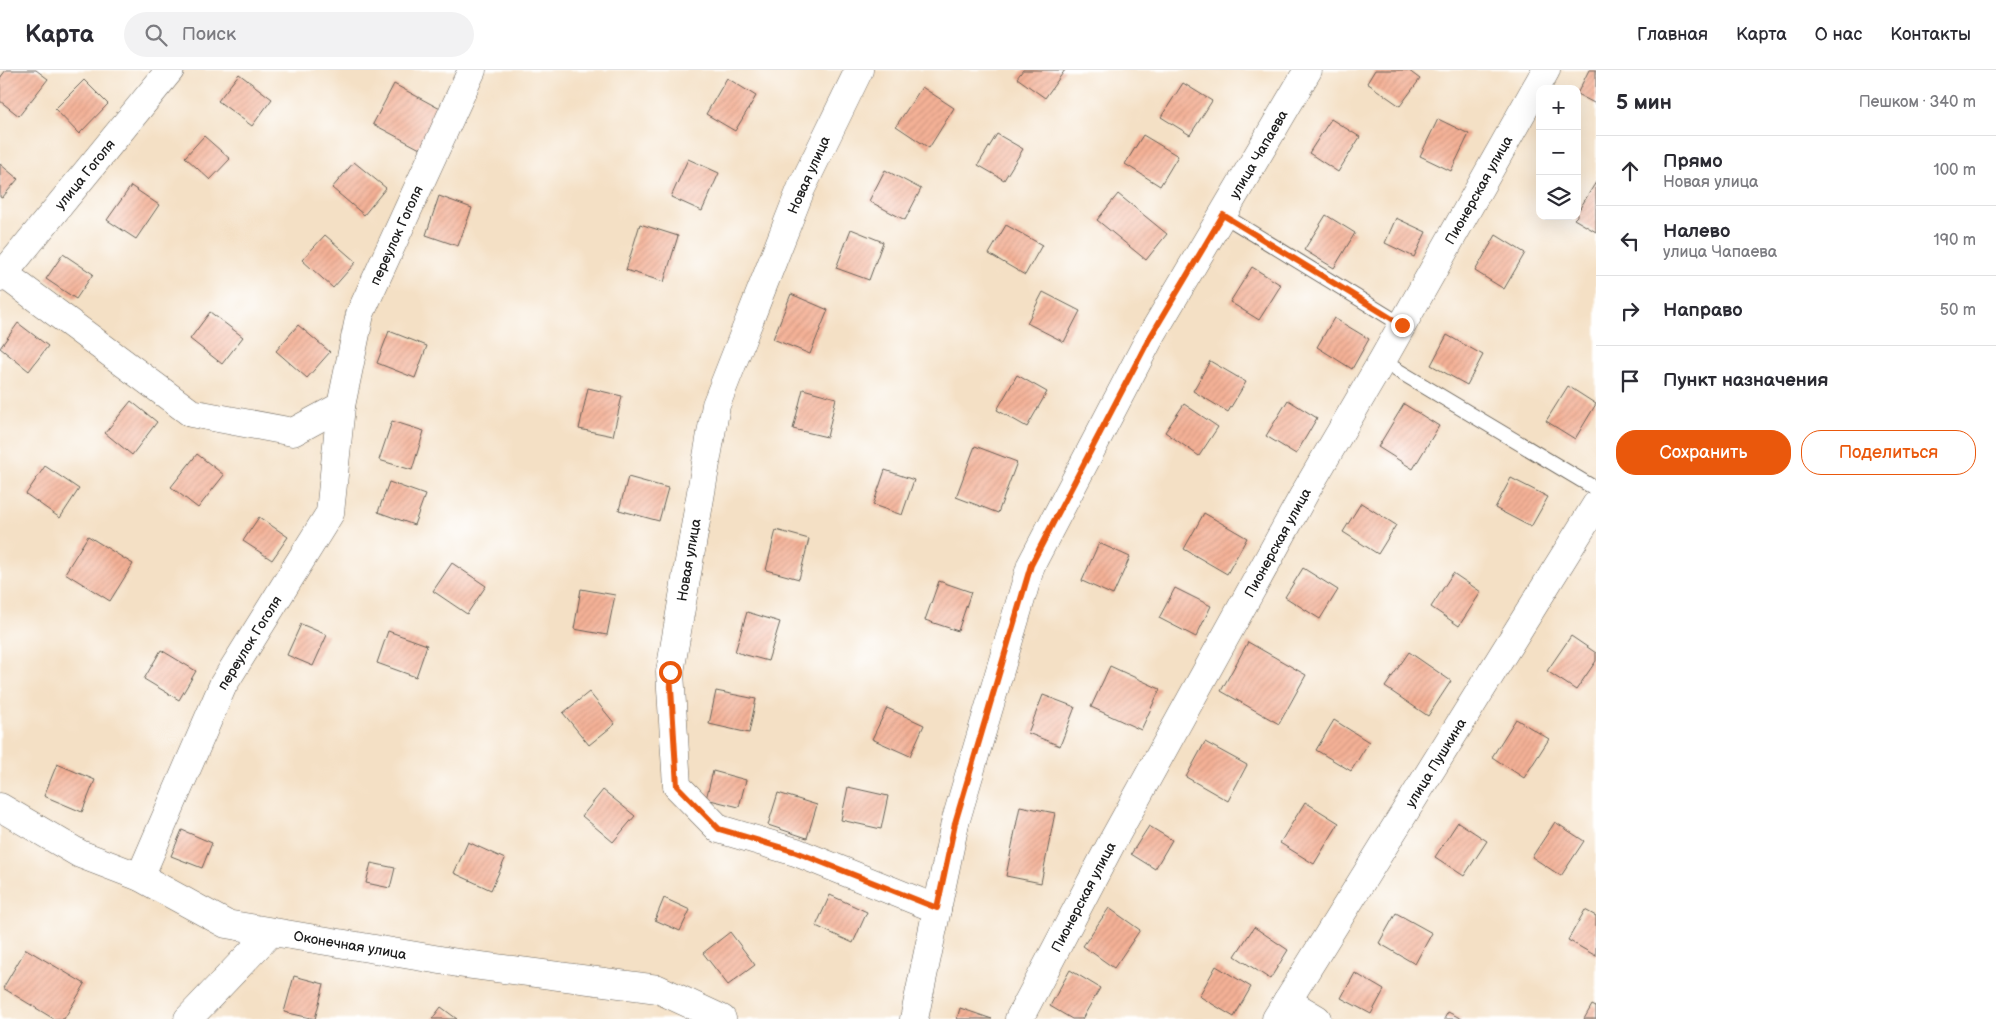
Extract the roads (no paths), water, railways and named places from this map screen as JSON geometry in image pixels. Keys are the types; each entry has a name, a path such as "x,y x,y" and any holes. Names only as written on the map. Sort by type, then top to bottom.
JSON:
{"street":[{"name":"улица Гоголя","path":"2,276 170,70"},
{"name":"переулок Гоголя","path":"140,877 223,685 330,514 341,406 360,314 472,70"},
{"name":"Новая улица","path":"858,70 801,189 716,405 670,672 677,786 719,829 796,852 937,908"},
{"name":"улица Чапаева","path":"914,1019 955,823 1031,565 1148,341 1308,70"},
{"name":"Пионерская улица","path":"1019,1019 1116,835 1307,489 1382,361 1546,70"},
{"path":"2,276 191,413 293,432 341,406"},
{"name":"улица Пушкина","path":"1282,1010 1595,504"},
{"name":"Оконечная улица","path":"0,807 80,854 140,877 226,924 458,963 658,990 722,1019"},
{"path":"188,1019 271,932"},
{"path":"1282,1010 1317,1019"}],"lane":[{"path":"1223,215 1402,325"},
{"path":"1382,361 1595,504"}]}
